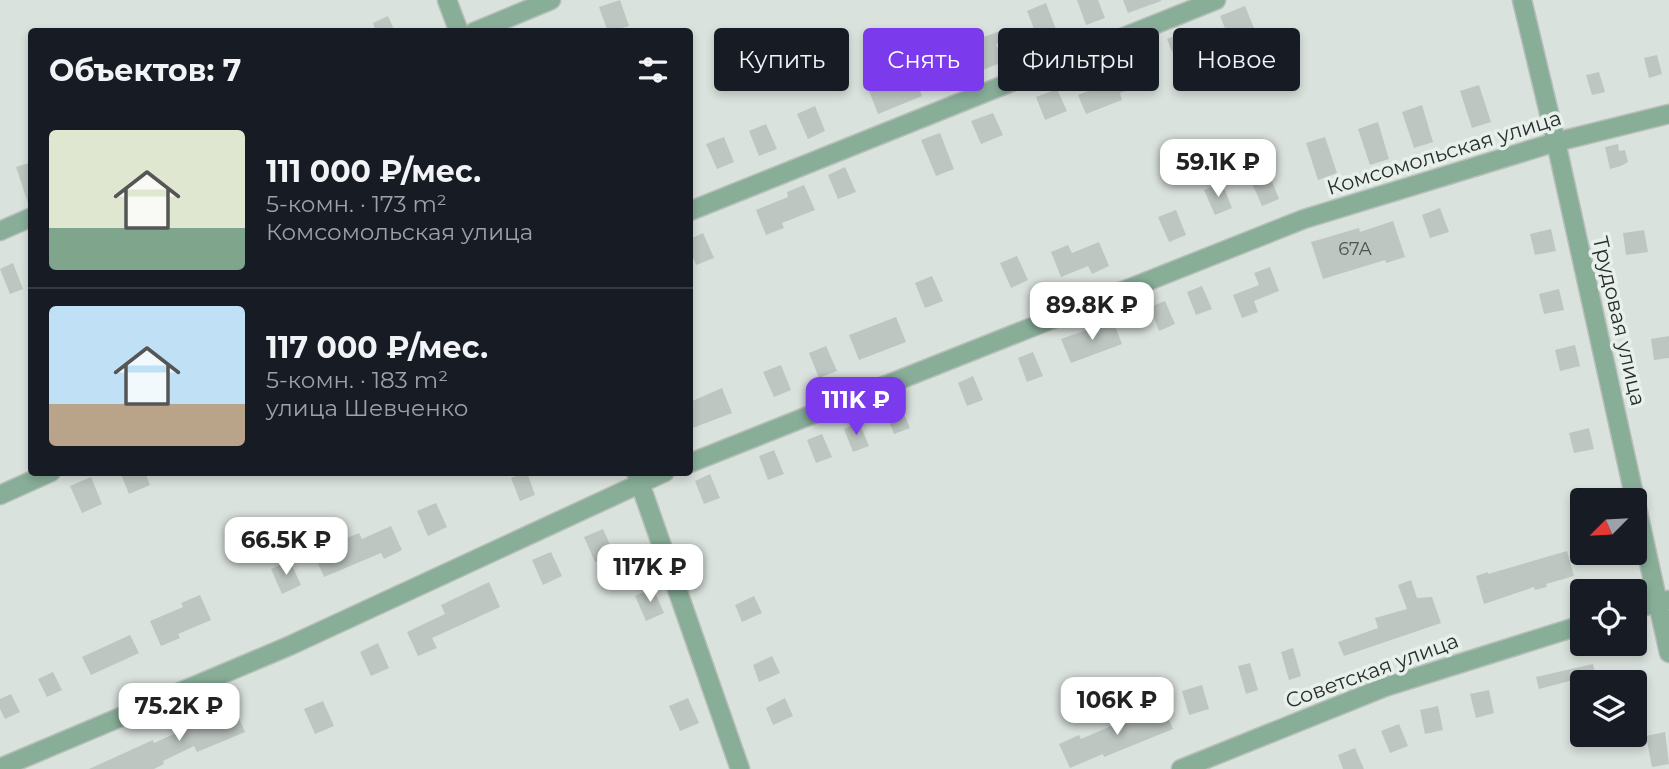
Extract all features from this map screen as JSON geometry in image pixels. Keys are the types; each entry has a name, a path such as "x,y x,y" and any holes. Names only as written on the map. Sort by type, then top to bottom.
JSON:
{"street":[{"path":"447,0 458,28"},
{"path":"484,28 551,0"},
{"path":"693,210 1216,0"},
{"name":"Трудовая улица","path":"1522,0 1664,601 1669,653"},
{"name":"Комсомольская улица","path":"693,462 1304,219 1556,142 1669,114"},
{"path":"0,231 28,219"},
{"path":"0,495 42,476"},
{"path":"0,768 289,646 638,477 740,769"},
{"path":"1647,606 1664,601"},
{"name":"Советская улица","path":"1181,769 1385,687 1570,629"}],"building":[{"path":"620,0 629,26 607,28 599,7"},
{"path":"1077,0 1098,0 1105,18 1086,25"},
{"path":"1123,0 1161,0 1161,1 1128,13"},
{"path":"1046,3 1055,28 1034,28 1027,11"},
{"path":"1245,6 1254,28 1225,28 1220,16"},
{"path":"388,16 393,28 375,28 373,23"},
{"path":"998,32 998,64 984,69 984,37"},
{"path":"1173,37 1173,54 1167,39"},
{"path":"1657,55 1662,74 1649,78 1644,58"},
{"path":"1599,72 1605,92 1592,95 1586,75"},
{"path":"1479,85 1491,122 1472,128 1460,91"},
{"path":"869,91 920,91 922,96 878,114"},
{"path":"1058,91 1067,111 1045,120 1036,97"},
{"path":"1088,91 1125,91 1120,93 1122,100 1086,114 1078,95"},
{"path":"1422,105 1433,142 1414,148 1402,112"},
{"path":"815,106 825,131 808,139 797,114"},
{"path":"993,113 1003,135 981,144 971,121"},
{"path":"1378,122 1389,159 1370,165 1358,129"},
{"path":"766,124 777,149 759,156 749,131"},
{"path":"940,133 954,169 936,176 921,140"},
{"path":"724,137 734,162 717,169 706,144"},
{"path":"1325,137 1337,173 1318,180 1306,143"},
{"path":"1618,144 1619,151 1625,150 1628,162 1610,169 1605,147"},
{"path":"28,163 28,203 16,167"},
{"path":"845,167 856,192 838,199 828,175"},
{"path":"1269,174 1279,199 1262,206 1251,181"},
{"path":"1222,183 1232,208 1215,215 1204,190"},
{"path":"804,185 815,210 782,223 784,228 766,235 756,210 788,197 787,192"},
{"path":"1440,208 1449,232 1430,238 1422,215"},
{"path":"1176,210 1186,235 1169,242 1158,217"},
{"path":"1393,221 1405,257 1386,263 1385,260 1323,279 1311,242 1359,228 1360,232"},
{"path":"1551,229 1556,251 1535,255 1530,234"},
{"path":"1644,230 1648,252 1626,255 1623,233"},
{"path":"703,233 714,258 696,265 693,258 693,238"},
{"path":"1099,242 1109,266 1092,274 1088,266 1061,277 1051,252 1068,245 1072,253"},
{"path":"1017,256 1028,280 1011,288 1000,263"},
{"path":"13,263 23,289 10,294 0,269"},
{"path":"1270,267 1279,291 1254,301 1258,312 1242,318 1233,295 1259,285 1254,273"},
{"path":"932,276 943,301 925,308 915,283"},
{"path":"1202,286 1212,309 1196,315 1187,292"},
{"path":"1559,289 1564,310 1544,314 1539,294"},
{"path":"1165,301 1175,324 1159,331 1150,307"},
{"path":"896,317 906,342 859,360 849,335"},
{"path":"1113,321 1122,344 1071,363 1061,339"},
{"path":"1669,336 1669,358 1654,360 1651,339"},
{"path":"1575,345 1580,366 1560,371 1555,350"},
{"path":"826,346 837,371 819,378 809,353"},
{"path":"1033,352 1043,376 1027,382 1018,358"},
{"path":"781,365 791,390 774,397 763,372"},
{"path":"973,376 983,400 967,406 958,383"},
{"path":"722,388 732,413 693,428 693,401"},
{"path":"900,404 910,428 894,434 885,410"},
{"path":"859,422 869,446 853,452 844,429"},
{"path":"1589,428 1594,449 1574,453 1569,433"},
{"path":"822,434 832,457 816,463 807,440"},
{"path":"774,450 784,474 768,480 759,456"},
{"path":"710,474 720,498 704,504 695,481"},
{"path":"122,476 147,476 150,485 129,494"},
{"path":"528,476 535,495 520,501 511,478"},
{"path":"91,477 102,504 82,513 70,486"},
{"path":"436,503 447,527 428,536 417,511"},
{"path":"391,526 402,550 384,559 381,553 324,577 313,552 359,533 362,539"},
{"path":"603,529 614,554 595,562 584,537"},
{"path":"1567,551 1574,576 1546,584 1547,587 1535,590 1534,587 1484,604 1476,576"},
{"path":"551,552 562,576 543,585 532,560"},
{"path":"290,561 301,585 282,594 271,569"},
{"path":"1411,580 1417,598 1432,597 1441,623 1344,656 1338,642 1378,628 1375,618 1407,609 1398,585"},
{"path":"489,582 500,607 432,638 437,648 418,656 407,632 445,614 441,605"},
{"path":"653,588 664,613 646,621 635,596"},
{"path":"200,595 211,620 178,634 180,638 161,646 150,621 183,607 181,603"},
{"path":"754,596 762,613 742,622 735,605"},
{"path":"130,635 139,653 91,675 82,657"},
{"path":"378,643 389,668 371,676 360,652"},
{"path":"1293,648 1301,676 1289,680 1281,652"},
{"path":"772,656 780,673 759,682 753,665"},
{"path":"1250,663 1258,690 1246,694 1238,666"},
{"path":"1593,664 1594,670 1570,670 1570,681 1539,689 1536,677"},
{"path":"53,672 62,690 47,697 38,679"},
{"path":"1202,685 1209,709 1189,715 1182,691"},
{"path":"1489,690 1494,713 1476,718 1470,694"},
{"path":"11,694 20,712 5,719 0,709 0,699"},
{"path":"688,698 699,723 680,731 669,706"},
{"path":"785,698 793,716 773,725 766,708"},
{"path":"323,701 334,726 315,734 304,709"},
{"path":"1162,704 1173,729 1070,768 1059,744 1079,735 1081,739"},
{"path":"1438,706 1443,730 1425,734 1420,710"},
{"path":"234,707 245,732 197,752 194,746 163,761 164,764 154,769 89,769 153,740 154,743"},
{"path":"1399,724 1408,746 1390,753 1381,731"},
{"path":"1665,732 1669,764 1652,767 1647,736"},
{"path":"1355,748 1364,769 1343,769 1338,755"}]}
